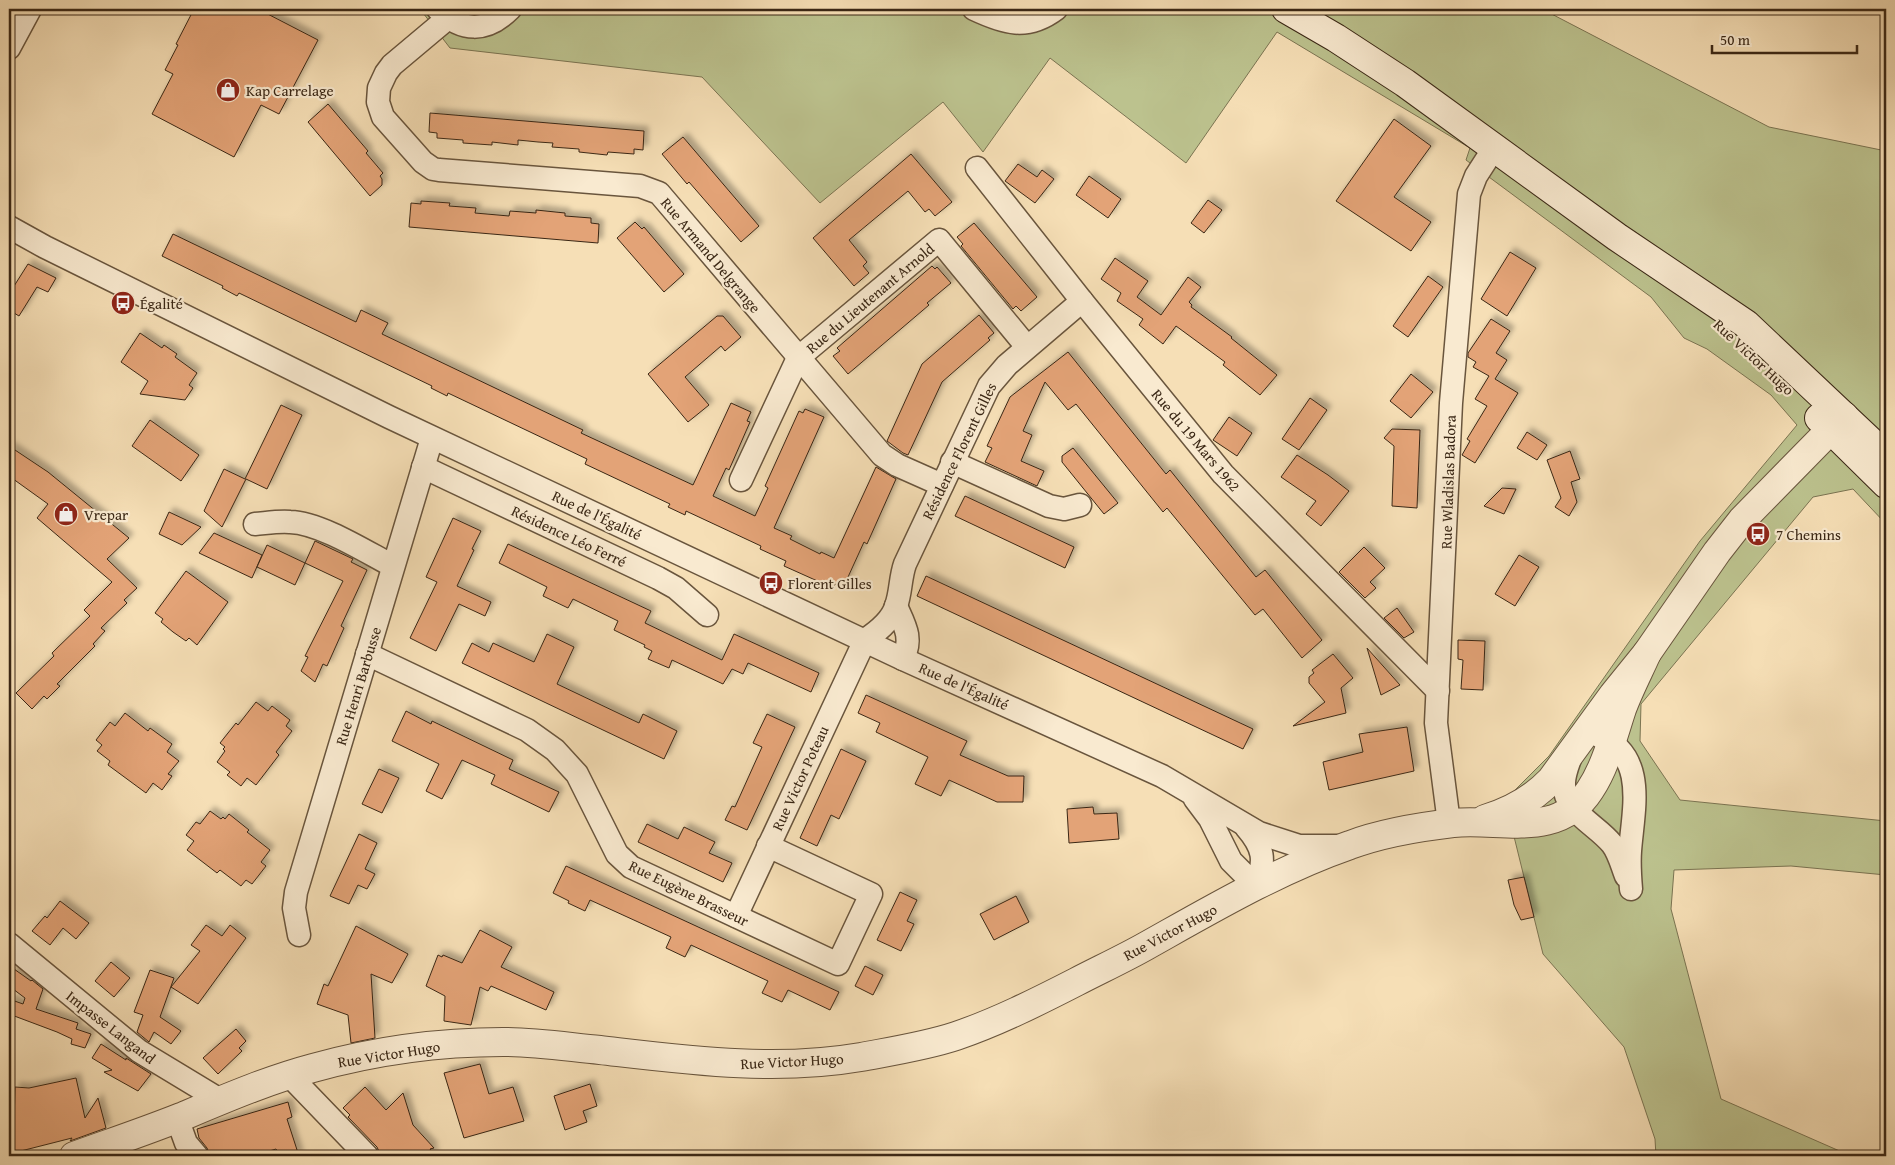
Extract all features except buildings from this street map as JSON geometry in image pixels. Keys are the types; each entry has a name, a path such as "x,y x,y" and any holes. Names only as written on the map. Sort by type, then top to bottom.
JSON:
{"street":[{"path":"9,48 30,9"},
{"path":"443,13 456,23 482,26 498,19 510,9"},
{"path":"974,9 997,19 1016,23 1034,21 1056,9"},
{"name":"Rue Victor Hugo","path":"1286,9 1361,54 1617,237 1746,324 1837,422 1886,484"},
{"path":"1311,9 1361,54"},
{"name":"Rue Armand Delgrange","path":"443,13 392,65 379,88 378,102 383,117 423,162 433,169 440,170 640,186 653,190 664,198 882,455 897,465 942,485"},
{"name":"Rue Wladislas Badora","path":"1449,823 1437,735 1452,396 1467,203 1472,185 1494,148"},
{"name":"Rue du 19 Mars 1962","path":"977,168 1223,474 1438,691"},
{"name":"Rue de l'Égalité","path":"9,227 53,251 432,438 903,659 1162,776 1246,827 1272,838 1299,846 1312,848 1350,845"},
{"name":"Rue du Lieutenant Arnold","path":"741,480 798,358 939,240 1027,347"},
{"name":"Résidence Florent Gilles","path":"865,640 882,627 896,606 905,564 989,386 997,375 1027,347 1082,301"},
{"path":"1479,821 1504,813 1531,798 1551,780 1613,695 1648,653 1717,552 1742,520 1837,422"},
{"name":"Rue Victor Hugo","path":"1837,422 1886,456"},
{"name":"Rue Henri Barbusse","path":"299,935 294,908 296,892 432,438"},
{"path":"952,462 1049,506 1064,509 1080,505"},
{"name":"Résidence Léo Ferré","path":"423,467 658,578 676,588 707,615"},
{"path":"255,524 291,522 303,524 344,541 393,566"},
{"path":"896,606 908,636 908,644 903,659"},
{"name":"Rue Victor Poteau","path":"736,916 865,640"},
{"path":"1479,821 1509,824 1536,823 1560,817 1574,808 1591,789 1611,742 1624,702 1648,653"},
{"name":"Rue Eugène Brasseur","path":"367,654 527,730 546,742 564,758 577,774 622,859 631,867 838,964 871,894 768,846"},
{"path":"1599,736 1611,742 1619,749 1629,764 1635,787 1630,853 1631,890 1612,844 1574,808 1564,791 1564,780 1579,743 1599,736"},
{"name":"Rue de l'Égalité","path":"1190,792 1210,819 1231,861 1256,886 1262,868 1262,854 1257,841 1246,827"},
{"name":"Rue Victor Hugo","path":"74,1156 289,1075 379,1053 483,1042 542,1044 735,1065 799,1064 861,1057 954,1036 1005,1017 1141,949 1256,886 1350,845 1397,832 1449,823 1479,821"},
{"name":"Impasse Langand","path":"9,944 139,1051 220,1100"},
{"path":"289,1075 367,1156"},
{"path":"177,1118 186,1143 197,1156"}],"green space":[{"path":"420,9 1542,9 1769,127 1886,151 1886,524 1853,489 1813,497 1641,704 1640,741 1680,800 1886,821 1886,875 1791,866 1674,870 1671,909 1721,1099 1851,1156 1656,1156 1655,1139 1624,1047 1543,954 1505,800 1549,756 1700,541 1797,425 1771,395 1707,349 1684,338 1651,297 1466,160 1470,148 1277,32 1186,163 1050,58 983,152 943,102 820,203 702,77 450,48"}],"place":[{"name":"Kap Carrelage","path":"228,90"},
{"name":"Égalité","path":"123,303"},
{"name":"Vrepar","path":"66,514"},
{"name":"7 Chemins","path":"1758,534"},
{"name":"Florent Gilles","path":"771,583"}]}
